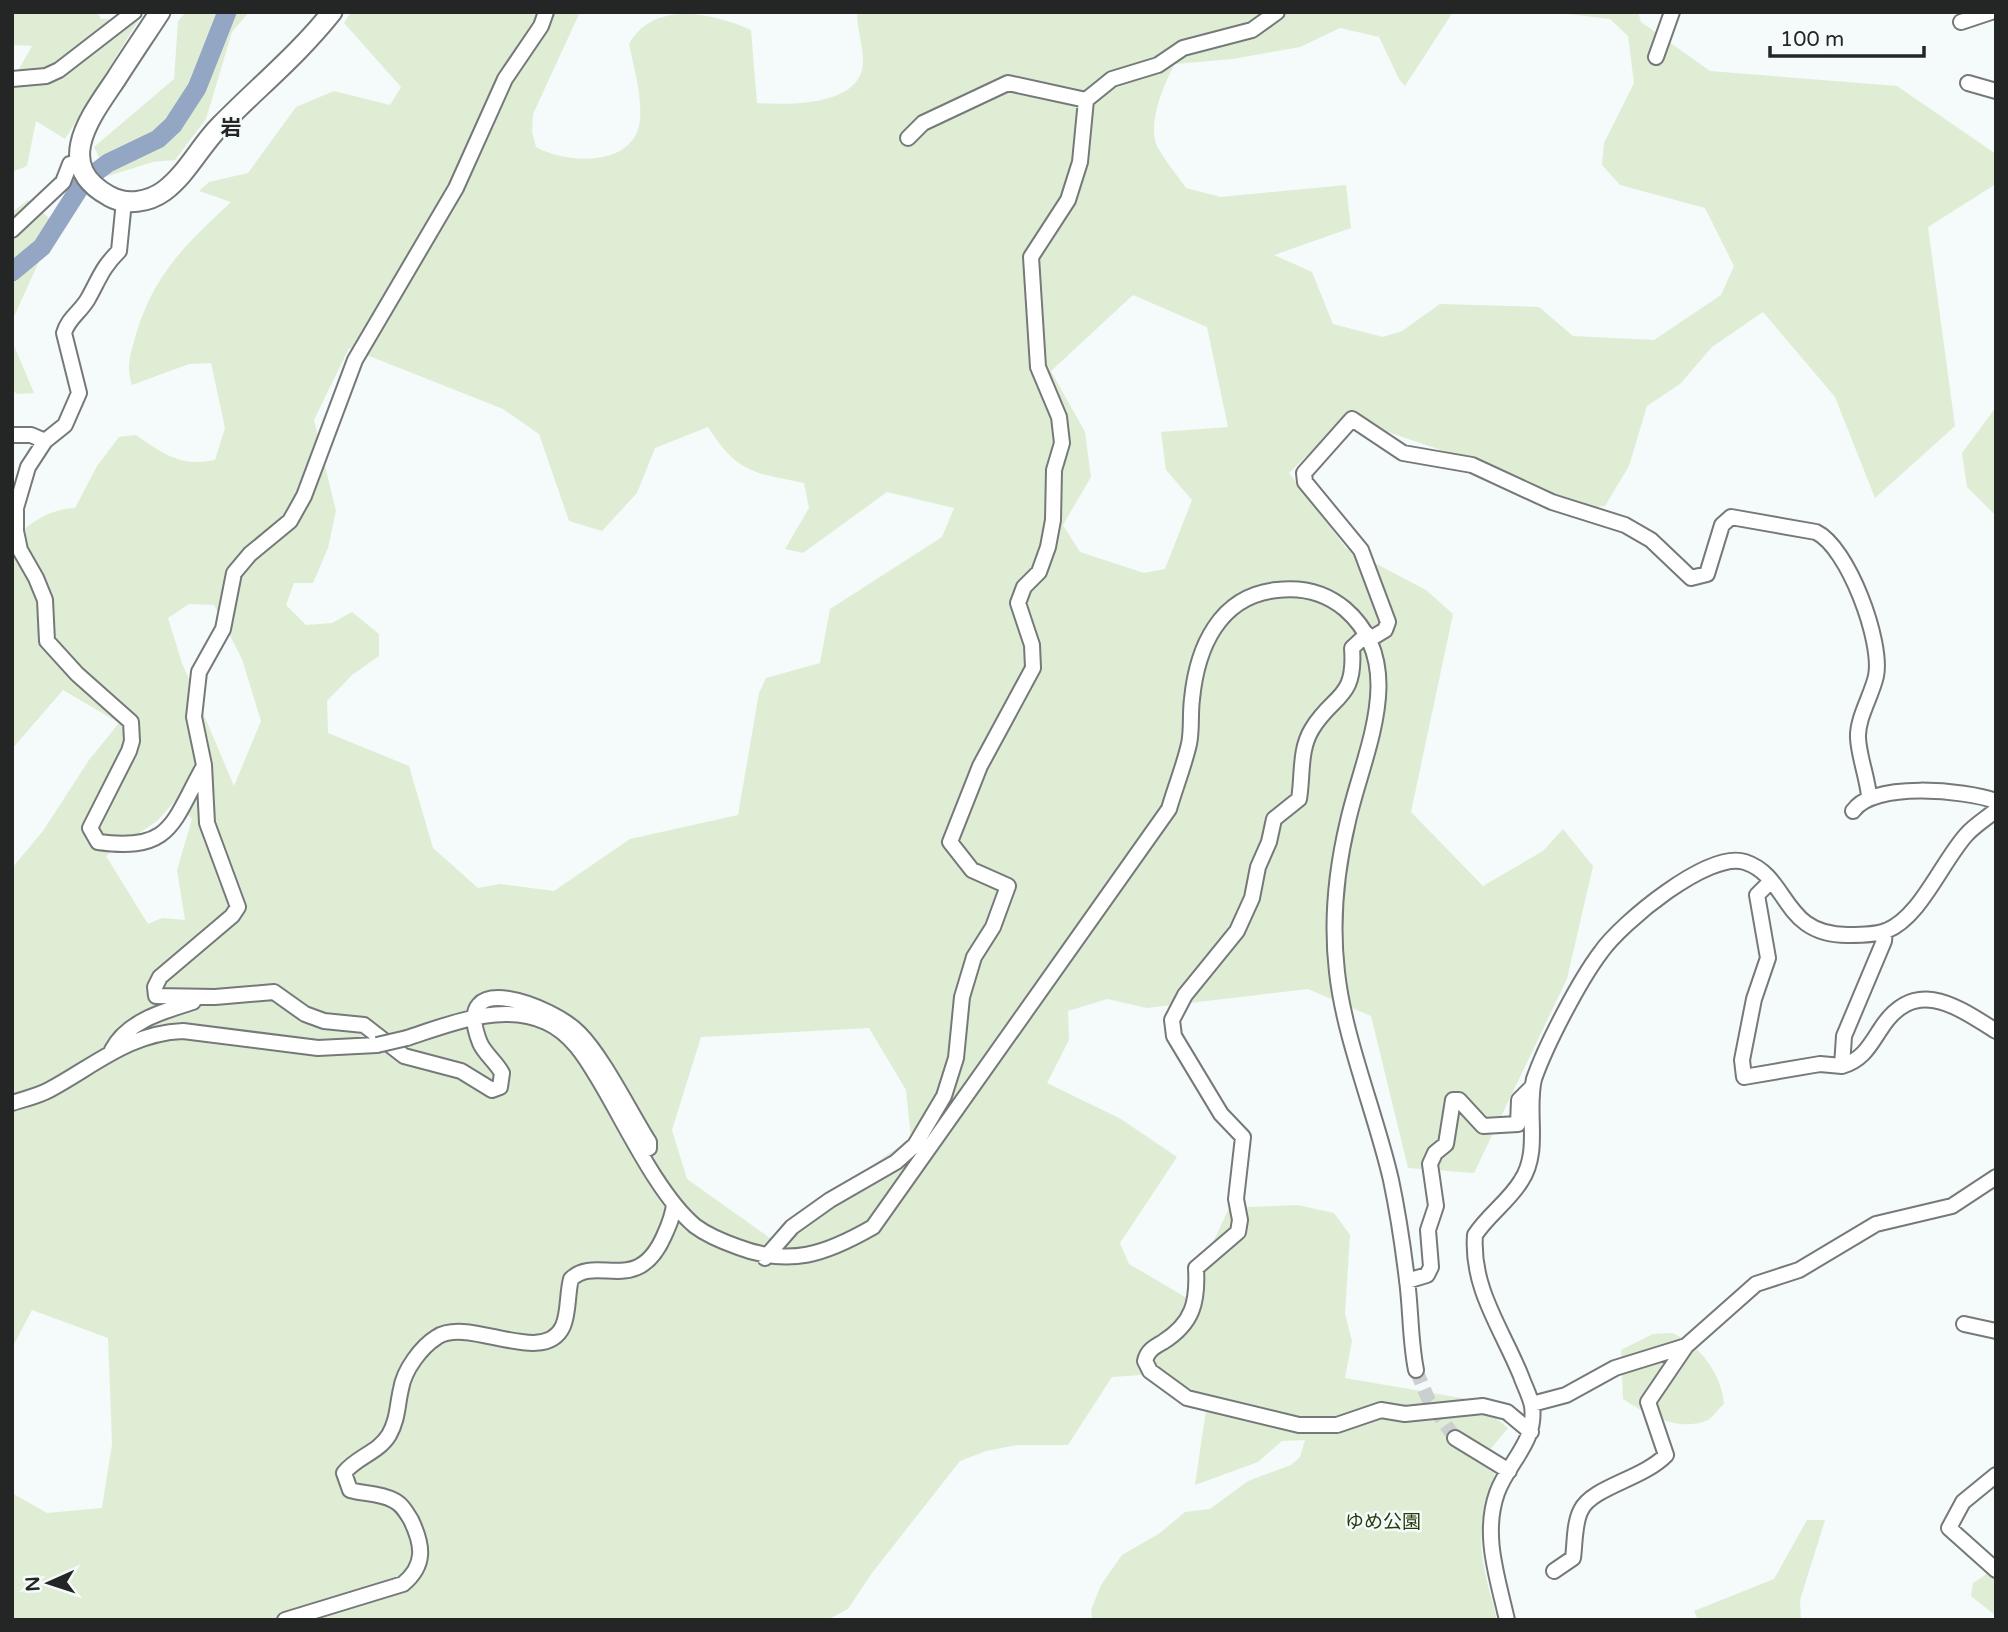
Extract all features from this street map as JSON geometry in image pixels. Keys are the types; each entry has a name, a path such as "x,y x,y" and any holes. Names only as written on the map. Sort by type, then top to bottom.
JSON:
{"main road":[{"path":"160,12 91,116 79,146 86,173 111,198 124,201 139,201 163,191 218,128 314,36 332,12"}],"street":[{"path":"12,79 46,76 59,70 134,12"},
{"path":"476,1017 480,1043 502,1073 502,1081 497,1089 488,1089 461,1071 404,1056 364,1025 324,1021 305,1014 274,992 156,996 155,987 160,977 232,916 238,906 207,823 204,765 195,729 195,687 206,656 222,629 234,573 250,554 290,521 295,513 311,480 355,360 456,188 505,79 541,26 546,12"},
{"path":"765,1258 792,1227 830,1199 896,1162 915,1145 944,1096 956,1058 966,984 974,957 993,927 1008,886 972,870 950,842 980,766 1033,668 1032,645 1018,604 1024,587 1039,572 1048,547 1053,520 1054,470 1062,443 1059,417 1038,367 1031,257 1068,200 1080,162 1086,100 1112,79 1158,65 1183,48 1252,30 1277,12"},
{"path":"1656,57 1672,12"},
{"path":"1961,22 1992,12 1996,20"},
{"path":"908,138 923,124 1008,83 1086,100"},
{"path":"1968,83 1996,91"},
{"path":"12,230 64,182 70,164 86,173"},
{"path":"124,201 119,251 102,268 88,299 66,324 64,333 79,393 65,425 45,441 32,460 20,489 16,508 23,555 47,616 47,641 86,682 131,722 132,741 129,751 90,828 98,842 147,843 157,839 176,816 204,765"},
{"path":"1531,1432 1507,1412 1483,1406 1405,1414 1381,1410 1338,1425 1299,1424 1187,1398 1150,1371 1145,1361 1151,1350 1174,1335 1188,1321 1197,1297 1196,1268 1233,1239 1240,1220 1236,1199 1243,1137 1221,1114 1174,1036 1173,1016 1185,995 1237,931 1252,898 1258,867 1269,842 1274,819 1299,799 1302,758 1312,729 1345,694 1353,668 1352,649 1368,636 1385,629 1388,622 1361,550 1306,482 1304,472 1352,419 1404,453 1472,465 1552,502 1625,525 1651,540 1690,578 1707,574 1722,525 1731,517 1816,532 1826,537 1841,555 1877,647 1876,675 1858,739 1869,796"},
{"path":"12,435 31,435 45,441"},
{"path":"12,1103 47,1091 112,1050 146,1036 184,1031 318,1048 377,1045 476,1017 517,1015 547,1023 564,1034 594,1072 674,1205 697,1227 730,1245 765,1258 809,1256 849,1241 873,1227 1169,809 1189,744 1192,697 1201,652 1219,618 1240,602 1267,591 1305,590 1340,605 1368,636 1378,665 1380,688 1370,739 1348,820 1333,918 1337,975 1391,1180 1407,1281 1416,1370"},
{"path":"1853,811 1860,800 1869,796 1955,791 1996,801"},
{"path":"1507,1620 1491,1542 1497,1493 1523,1451 1531,1432 1532,1404 1508,1346 1487,1305 1474,1254 1475,1235 1521,1182 1527,1169 1532,1152 1531,1088 1540,1062 1600,953 1630,922 1665,895 1719,862 1731,860 1748,863 1770,881 1802,921 1821,932 1848,935 1885,931 1901,923 1913,910 1968,833 1996,810"},
{"path":"1770,881 1758,895 1768,958 1754,999 1742,1060 1744,1077 1820,1064 1842,1066 1861,1058 1890,1016 1910,1001 1933,999 1948,1004 1996,1031"},
{"path":"1842,1066 1844,1036 1884,941 1885,931"},
{"path":"112,1050 123,1033 165,1011 193,1002 196,996"},
{"path":"1407,1281 1427,1275 1432,1267 1428,1230 1436,1206 1430,1164 1435,1153 1446,1144 1452,1100 1459,1100 1483,1126 1518,1124 1519,1100 1531,1088"},
{"path":"1554,1571 1573,1558 1579,1512 1589,1497 1646,1472 1665,1455 1648,1402 1686,1346 1756,1284 1799,1270 1876,1224 1952,1206 1996,1177"},
{"path":"285,1620 403,1584 413,1575 421,1559 421,1541 404,1508 381,1495 350,1490 344,1473 351,1464 387,1438 398,1418 401,1387 423,1348 453,1330 470,1330 505,1341 529,1343 555,1336 563,1327 571,1279 583,1273 632,1270 644,1264 657,1252 674,1214 674,1205"},
{"path":"1964,1324 1996,1331"},
{"path":"1532,1404 1566,1395 1615,1368 1686,1346"},
{"path":"1455,1438 1509,1471"},
{"path":"1996,1475 1963,1502 1949,1528 1996,1570"}],"green space":[{"path":"12,12 97,12 101,19 140,18 65,139 36,121 27,166 12,172 12,81 32,46 12,45"},
{"path":"186,12 249,12 232,32 206,119 175,160 153,162 108,176 94,147 174,79 178,21"},
{"name":"ゆめ公園","path":"351,12 580,12 533,114 532,132 536,147 564,157 581,159 613,154 626,147 635,136 640,120 640,101 629,44 640,30 653,21 668,16 702,15 751,30 757,103 786,104 821,100 837,95 851,87 860,76 863,61 857,12 1453,12 1405,86 1379,37 1340,28 1300,47 1233,59 1175,64 1155,117 1155,139 1158,148 1186,188 1221,197 1346,185 1351,228 1274,255 1312,272 1333,324 1383,337 1402,331 1440,304 1539,307 1573,336 1654,340 1721,295 1734,266 1705,208 1620,185 1602,165 1604,143 1634,83 1628,36 1610,19 1552,12 1638,12 1641,22 1710,71 1897,86 1996,154 1996,184 1928,227 1955,426 1875,498 1835,397 1763,312 1712,347 1680,384 1647,406 1629,466 1605,506 1588,508 1499,470 1385,431 1353,411 1289,473 1346,548 1426,590 1453,614 1411,812 1483,886 1543,851 1563,829 1593,866 1567,979 1474,1173 1408,1168 1371,1016 1308,989 1147,1008 1107,999 1068,1011 1069,1040 1047,1083 1121,1119 1177,1157 1120,1243 1129,1264 1187,1298 1229,1208 1297,1205 1334,1213 1350,1235 1345,1314 1352,1341 1345,1378 1473,1400 1508,1428 1479,1463 1494,1473 1481,1539 1485,1574 1497,1620 1092,1620 1091,1610 1101,1585 1122,1555 1160,1533 1185,1512 1210,1509 1248,1481 1291,1465 1300,1457 1305,1440 1282,1441 1258,1462 1195,1485 1206,1410 1181,1386 1141,1375 1112,1377 1068,1445 1017,1445 986,1451 960,1461 872,1573 848,1609 827,1620 12,1620 12,1493 47,1513 102,1508 112,1444 108,1338 32,1310 12,1348 12,868 43,831 89,760 119,723 63,690 12,749 12,539 41,518 57,511 75,508 97,466 119,437 136,435 164,453 182,460 215,460 225,428 211,363 189,364 132,385 129,367 135,338 151,296 172,263 231,202 199,191 209,182 248,173 296,107 334,91 390,105 401,87 344,23","holes":["1133,295 1207,327 1228,427 1161,432 1166,470 1192,500 1165,569 1144,573 1080,552 1063,525 1091,477 1085,432 1051,371","349,348 503,409 539,434 569,521 602,531 637,493 655,448 708,427 728,454 748,468 804,483 809,508 785,549 803,553 887,492 954,508 942,537 830,609 820,663 766,678 759,693 738,815 630,839 554,891 500,884 478,888 433,848 409,766 328,733 327,701 352,675 379,656 379,634 352,612 332,623 306,625 286,605 294,583 313,583 328,548 336,511 314,420","189,604 214,605 242,659 261,721 234,786 182,663 168,618","175,801 192,819 177,870 185,920 162,918 148,924 106,856 157,821","869,1028 906,1090 911,1138 770,1238 687,1179 672,1130 701,1037"]},
{"path":"28,200 56,224 12,321 12,212"},
{"path":"12,341 34,393 17,394 12,390"},
{"path":"1996,407 1996,516 1967,487 1962,453"},
{"path":"1672,1333 1700,1352 1719,1382 1724,1404 1708,1420 1674,1423 1652,1416 1623,1399 1621,1350 1653,1334"},
{"path":"1807,1520 1825,1520 1800,1600 1801,1620 1698,1620 1694,1611 1774,1579"},
{"path":"1996,1568 1996,1616 1971,1596 1973,1583"}],"waterway":[{"path":"12,272 42,247 84,181 108,163 158,139 173,125 197,88 227,12"}],"tunnel":[{"path":"1416,1370 1429,1401 1455,1438"}],"district":[{"name":"岩","path":"231,128"}]}
